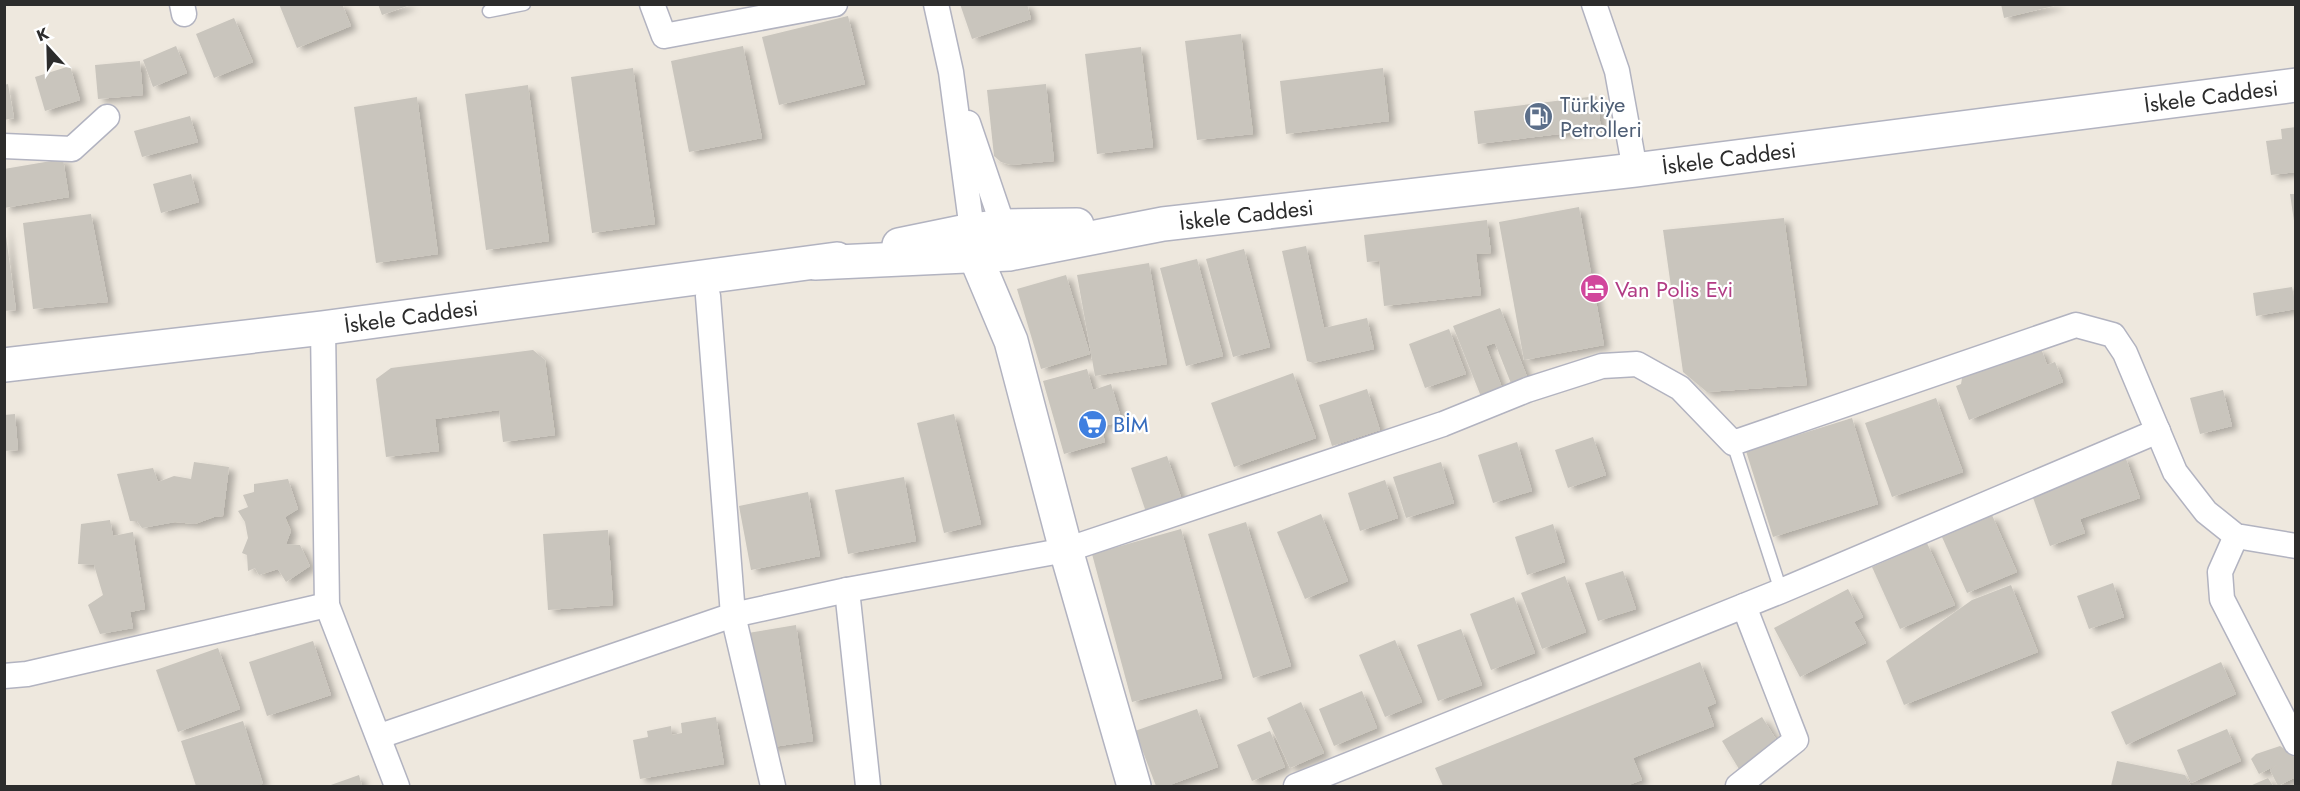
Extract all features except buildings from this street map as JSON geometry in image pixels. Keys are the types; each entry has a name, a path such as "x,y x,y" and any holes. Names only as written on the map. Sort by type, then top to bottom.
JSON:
{"main road":[{"name":"İskele Caddesi","path":"4,365 323,328 990,242 1635,170 2295,85"},
{"path":"990,242 1011,341 1066,550 1134,786"}],"street":[{"path":"652,4 664,36 835,4"},
{"path":"936,4 990,242"},
{"path":"1594,4 1617,71 1635,170"},
{"path":"4,146 72,149 107,117"},
{"path":"708,297 733,615 773,786"},
{"path":"380,736 733,615 847,590 1066,550 1443,424 1527,390 1602,366 1637,364 1680,388 1733,442 2076,325 2113,335 2125,353 2175,472 2206,512 2236,536 2295,546"},
{"path":"323,328 327,605 380,736 397,786"},
{"path":"1296,786 1780,591 2158,431"},
{"path":"2236,536 2220,572 2222,599 2295,743"},
{"path":"847,590 868,786"},
{"path":"4,676 27,674 327,605"},
{"path":"1738,786 1796,740 1743,606"}],"lane":[{"path":"489,11 524,4"},
{"path":"1733,442 1780,591"}],"place":[{"name":"Türkiye Petrolleri","path":"1539,117"},
{"name":"Van Polis Evi","path":"1594,289"},
{"name":"BİM","path":"1092,424"}]}
